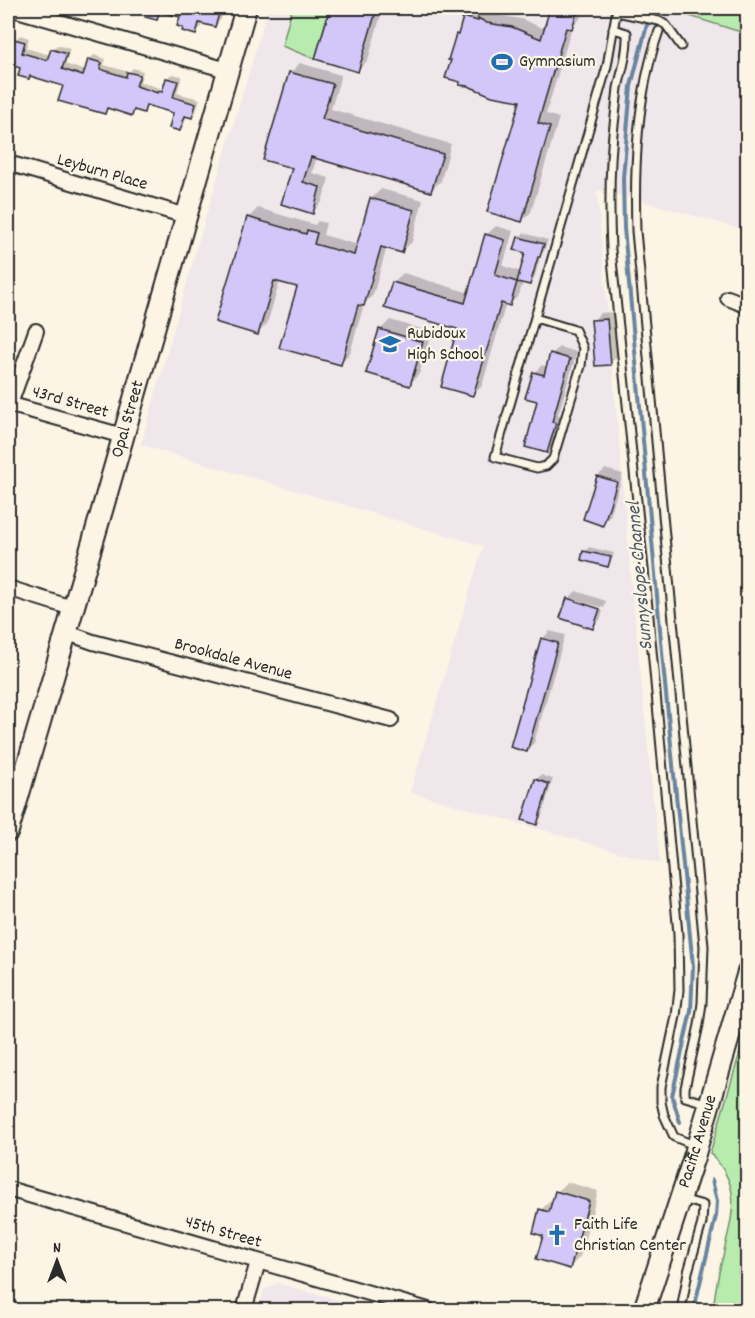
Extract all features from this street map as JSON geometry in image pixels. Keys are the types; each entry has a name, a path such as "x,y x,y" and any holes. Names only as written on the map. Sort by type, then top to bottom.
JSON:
{"street":[{"path":"10,8 227,70"},
{"name":"Opal Street","path":"8,831 246,8"},
{"name":"Leyburn Place","path":"8,164 186,216"},
{"path":"728,298 747,306"},
{"path":"9,404 36,331"},
{"name":"43rd Street","path":"9,404 123,436"},
{"path":"8,588 72,608"},
{"name":"Brookdale Avenue","path":"65,632 93,642 392,720"},
{"name":"Pacific Avenue","path":"644,1311 697,1146 747,972"},
{"name":"45th Street","path":"8,1189 407,1308 428,1311"},
{"path":"244,1311 258,1262"}],"lane":[{"path":"535,318 575,330 583,348 581,366 553,459 546,466 537,468 495,457 521,372 535,318 608,66 617,10 659,21 666,25 681,46"},
{"path":"613,28 627,33 628,38 618,90 611,147 609,193 611,250 650,628 678,934 679,990 663,1074 661,1102 674,1137 697,1146"},
{"path":"659,31 642,102 635,193 636,231 704,946 699,1024 685,1097 709,1104"},
{"path":"681,1198 703,1205 702,1222 688,1272 681,1311"}],"path":[{"path":"739,1274 743,1250 747,1247"}],"shaded area":[{"name":"Rubidoux High School","path":"268,8 747,8 747,231 597,190 632,589 660,864 410,792 483,546 141,445"},
{"path":"278,1283 373,1310 258,1310 264,1290"}],"green space":[{"path":"292,8 330,8 315,59 282,46"},
{"path":"680,8 747,8 747,34 683,14"},
{"path":"747,1029 747,1310 713,1310 733,1202 728,1178 710,1153"}],"building":[{"path":"148,8 207,8 220,11 215,27 199,23 196,35 182,31 183,28 177,26 180,17 159,12 157,20 145,17"},
{"path":"330,8 377,8 358,72 315,59"},
{"path":"550,8 578,8 572,29 566,28 538,123 550,127 522,222 487,212 520,101 492,96 445,78 451,60 448,60 463,17 478,21 478,18 487,23 512,27 541,39"},
{"path":"14,39 25,42 22,53 47,60 51,49 67,54 62,69 83,76 88,59 102,63 100,69 126,77 127,72 140,75 136,86 158,93 162,92 166,78 178,81 173,97 196,104 192,118 185,116 180,131 169,128 173,113 146,105 144,113 134,110 132,116 107,108 105,114 58,101 63,86 30,76 29,79 18,76 20,68 8,64"},
{"path":"289,72 333,84 322,119 443,154 431,192 311,157 303,182 320,187 313,214 281,204 292,168 263,160"},
{"path":"370,198 414,210 402,253 381,247 364,306 358,305 341,365 279,348 297,287 274,281 258,335 215,322 247,217 306,234 307,230 317,233 314,244 354,255"},
{"path":"485,234 505,240 495,275 517,282 510,306 501,303 473,396 441,387 457,329 384,308 392,282 465,303"},
{"path":"518,237 544,244 530,285 517,282 525,253 514,250"},
{"path":"607,319 611,365 595,366 591,320"},
{"path":"379,329 423,342 410,386 366,373"},
{"path":"550,353 570,359 552,422 556,423 547,453 525,447 537,401 525,398 533,372 544,375"},
{"path":"597,476 617,482 603,526 583,519"},
{"path":"583,551 611,557 608,567 581,560"},
{"path":"567,598 600,609 593,629 560,618"},
{"path":"541,638 558,643 527,752 510,747"},
{"path":"535,779 549,784 537,825 522,820"},
{"path":"555,1191 589,1201 570,1269 536,1259 543,1236 533,1233 539,1209 549,1212"}],"waterway":[{"name":"Sunnyslope Channel","path":"650,13 651,8"},
{"name":"Sunnyslope Channel","path":"647,25 631,86 623,178 624,228 693,966 691,1011 672,1096 680,1122"},
{"name":"Sunnyslope Channel","path":"696,1310 696,1300 716,1216 717,1201 712,1180"}],"place":[{"name":"Gymnasium","path":"502,62"},
{"name":"Rubidoux High School","path":"390,344"},
{"name":"Faith Life Christian Center","path":"557,1235"}]}
